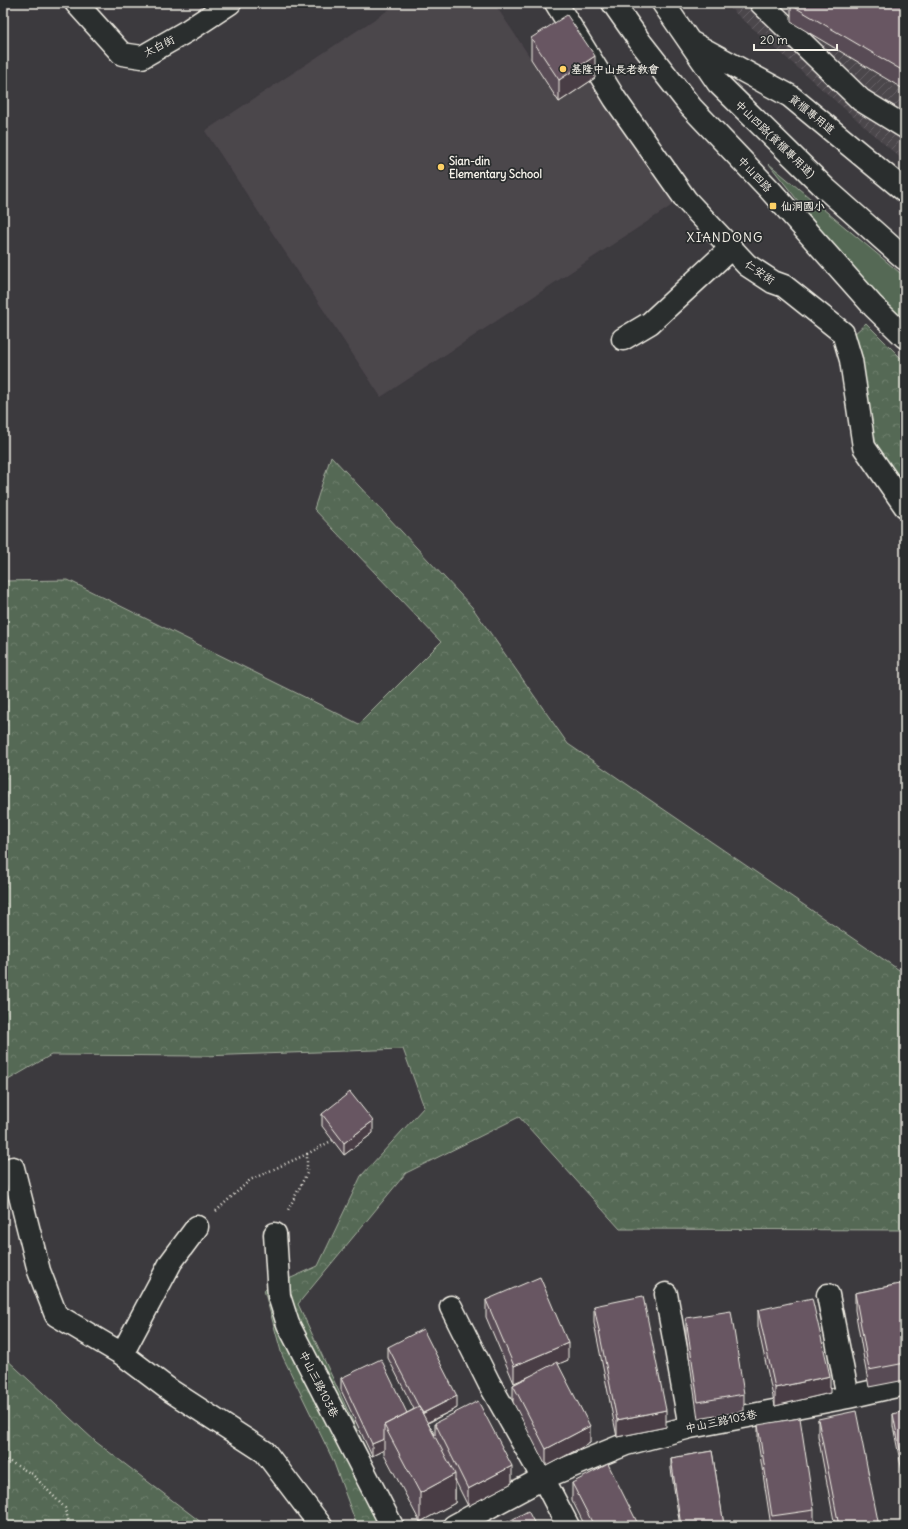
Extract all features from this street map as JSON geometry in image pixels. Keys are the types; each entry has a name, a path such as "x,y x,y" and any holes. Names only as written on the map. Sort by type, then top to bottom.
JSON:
{"street":[{"name":"太白街","path":"76,3 122,54 142,57 189,30 230,3"},
{"name":"仁安街","path":"556,3 615,99 686,200 747,266 773,282 784,286 843,333 851,360 864,447 905,506"},
{"name":"中山四路","path":"613,3 691,107 770,190 873,306 905,337"},
{"name":"中山四路(貨櫃專用道)","path":"662,3 718,82 825,188 905,259"},
{"path":"762,3 861,100 905,127"},
{"name":"貨櫃專用道","path":"688,40 790,96 905,191"},
{"path":"623,339 650,323 731,248"},
{"path":"13,1168 38,1271 56,1315 122,1354 171,1391 265,1452 321,1526"},
{"path":"122,1354 171,1262 197,1227"},
{"name":"中山三路103巷","path":"275,1234 279,1296 288,1324 392,1526"},
{"path":"666,1294 690,1427"},
{"path":"828,1294 848,1397"},
{"path":"451,1307 489,1382 568,1526"},
{"name":"中山三路103巷","path":"454,1526 543,1478 626,1444 690,1427 848,1397 905,1384"}],"path":[{"path":"306,1154 333,1140"},
{"path":"197,1227 250,1180 307,1154 307,1173 275,1234"},
{"path":"3,1458 32,1474 65,1508 70,1526"}],"shaded area":[{"name":"Sian-din Elementary School","path":"399,3 494,3 559,101 595,78 677,202 381,397 205,131"},
{"path":"724,3 905,3 905,162"}],"green space":[{"path":"769,164 905,277 905,321 865,286"},
{"path":"866,323 905,362 905,497 868,444 850,338"},
{"path":"331,456 472,607 568,744 905,974 905,1230 620,1229 519,1117 406,1173 298,1304 402,1526 357,1526 333,1460 282,1355 264,1290 318,1266 361,1176 424,1107 403,1049 203,1056 51,1055 3,1083 3,581 68,580 359,724 441,642 314,509"},
{"path":"3,1356 96,1442 206,1526 3,1526"}],"building":[{"path":"792,3 905,3 905,72 791,5"},
{"path":"567,15 595,56 559,80 531,38"},
{"path":"350,1092 373,1121 344,1143 322,1114"},
{"path":"540,1277 568,1343 514,1366 486,1300"},
{"path":"905,1283 905,1363 869,1370 855,1293"},
{"path":"643,1296 666,1410 617,1420 594,1306"},
{"path":"812,1298 830,1376 775,1388 758,1310"},
{"path":"731,1311 744,1394 698,1402 686,1318"},
{"path":"423,1329 457,1396 423,1413 388,1347"},
{"path":"381,1359 407,1413 384,1425 384,1439 372,1444 341,1378"},
{"path":"557,1362 590,1426 546,1449 513,1385"},
{"path":"478,1401 512,1466 468,1489 435,1423"},
{"path":"419,1407 455,1474 420,1493 384,1425"},
{"path":"856,1411 879,1526 839,1526 818,1419"},
{"path":"905,1411 905,1475 893,1414"},
{"path":"800,1418 814,1510 772,1516 758,1425"},
{"path":"712,1451 724,1525 681,1526 671,1458"},
{"path":"608,1464 639,1526 594,1526 572,1483"},
{"path":"528,1511 536,1526 500,1526"}],"place":[{"name":"基隆中山長老教會","path":"563,69"},
{"name":"Sian-din Elementary School","path":"441,167"},
{"name":"仙洞國小","path":"773,206"}],"district":[{"name":"XIANDONG","path":"725,237"}]}
